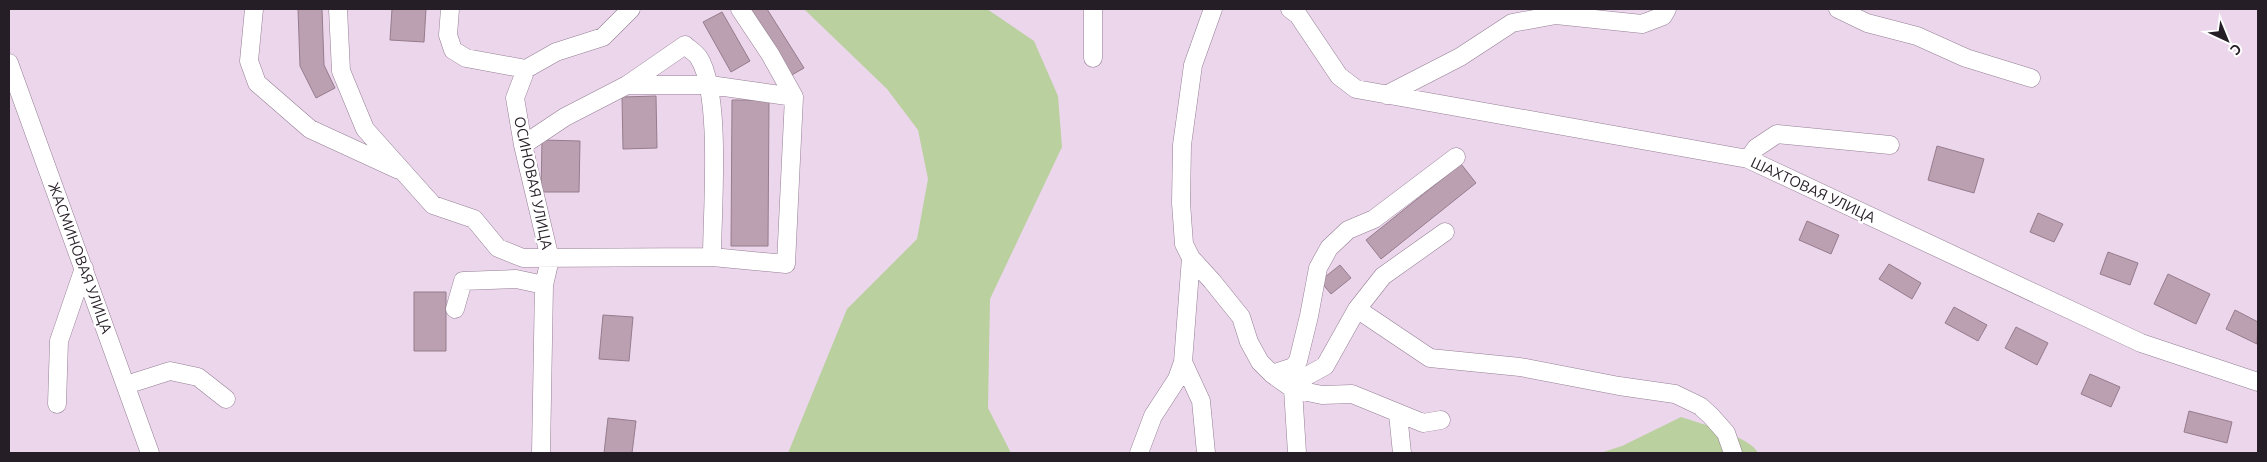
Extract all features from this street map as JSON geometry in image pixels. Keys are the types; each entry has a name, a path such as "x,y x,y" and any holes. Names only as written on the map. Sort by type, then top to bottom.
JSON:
{"street":[{"path":"254,9 249,61 256,83 310,129 402,171"},
{"path":"338,9 342,71 365,129 433,205 474,219 498,248 523,258 712,257 786,264 794,98 770,54 740,9"},
{"path":"450,9 448,35 453,50 466,58 526,69 556,52 603,37 631,9"},
{"path":"1093,9 1093,58"},
{"path":"1213,9 1192,65 1182,145 1181,203 1184,244 1190,258 1212,281 1241,317 1249,342 1260,362 1272,374 1293,389 1322,395 1352,394 1423,423 1441,420"},
{"path":"1386,95 1460,57 1512,23 1556,15 1642,24 1662,16 1667,9"},
{"path":"1838,9 1867,23 1916,36 1966,58 2030,78"},
{"name":"ШАХТОВАЯ УЛИЦА","path":"1296,11 1339,76 1356,89 1748,159 2141,342 2258,382"},
{"path":"522,145 565,117 627,84 685,45 698,58 710,85 713,127 712,257"},
{"name":"ЖАСМИНОВАЯ УЛИЦА","path":"9,63 150,453"},
{"name":"ОСИНОВАЯ УЛИЦА","path":"526,69 515,98 522,145 550,259 544,285 541,453"},
{"path":"627,84 710,85 794,98"},
{"path":"1748,159 1756,148 1777,134 1890,144"},
{"path":"1272,374 1292,367 1298,361 1318,268 1329,248 1348,230 1374,219 1456,157"},
{"path":"1272,374 1303,378 1325,366 1357,309 1383,276 1445,232"},
{"path":"1139,453 1153,416 1177,379 1183,362 1190,258"},
{"path":"56,404 60,341 84,268"},
{"path":"455,309 463,281 516,278 544,285"},
{"path":"1357,309 1430,358 1520,367 1619,386 1675,394 1700,406 1711,416 1726,433 1734,453"},
{"path":"1183,362 1201,402 1206,453"},
{"path":"126,385 170,371 198,377 226,399"},
{"path":"1293,389 1297,453"},
{"path":"1398,414 1402,453"}],"green space":[{"path":"804,9 987,9 1034,41 1058,96 1062,147 990,299 988,408 1011,453 788,453 847,309 917,239 928,179 918,130 887,89"},
{"path":"1681,417 1746,441 1758,453 1600,453 1622,446"}],"building":[{"path":"298,9 322,9 324,65 335,88 316,98 300,66"},
{"path":"392,9 426,9 424,42 390,40"},
{"path":"749,9 767,9 804,68 790,76"},
{"path":"722,12 750,61 731,72 703,22"},
{"path":"656,96 657,148 623,149 622,97"},
{"path":"732,100 769,100 768,246 731,246"},
{"path":"542,140 580,141 579,192 541,192"},
{"path":"1937,146 1984,159 1974,193 1928,180"},
{"path":"1461,164 1476,183 1381,259 1366,240"},
{"path":"2038,213 2063,224 2054,242 2030,232"},
{"path":"1807,221 1839,235 1831,254 1799,240"},
{"path":"2108,252 2138,263 2130,285 2100,274"},
{"path":"1889,264 1921,283 1912,299 1879,279"},
{"path":"1340,265 1351,278 1331,294 1320,281"},
{"path":"2168,274 2210,294 2196,324 2154,304"},
{"path":"414,292 446,292 446,351 414,351"},
{"path":"1954,307 1987,325 1978,341 1945,323"},
{"path":"2235,310 2258,322 2257,344 2226,329"},
{"path":"603,315 633,317 629,361 599,359"},
{"path":"2016,327 2048,343 2037,365 2005,348"},
{"path":"2090,374 2120,387 2111,407 2081,394"},
{"path":"2189,411 2232,422 2227,443 2184,432"},
{"path":"608,418 636,421 632,453 604,453"}]}
